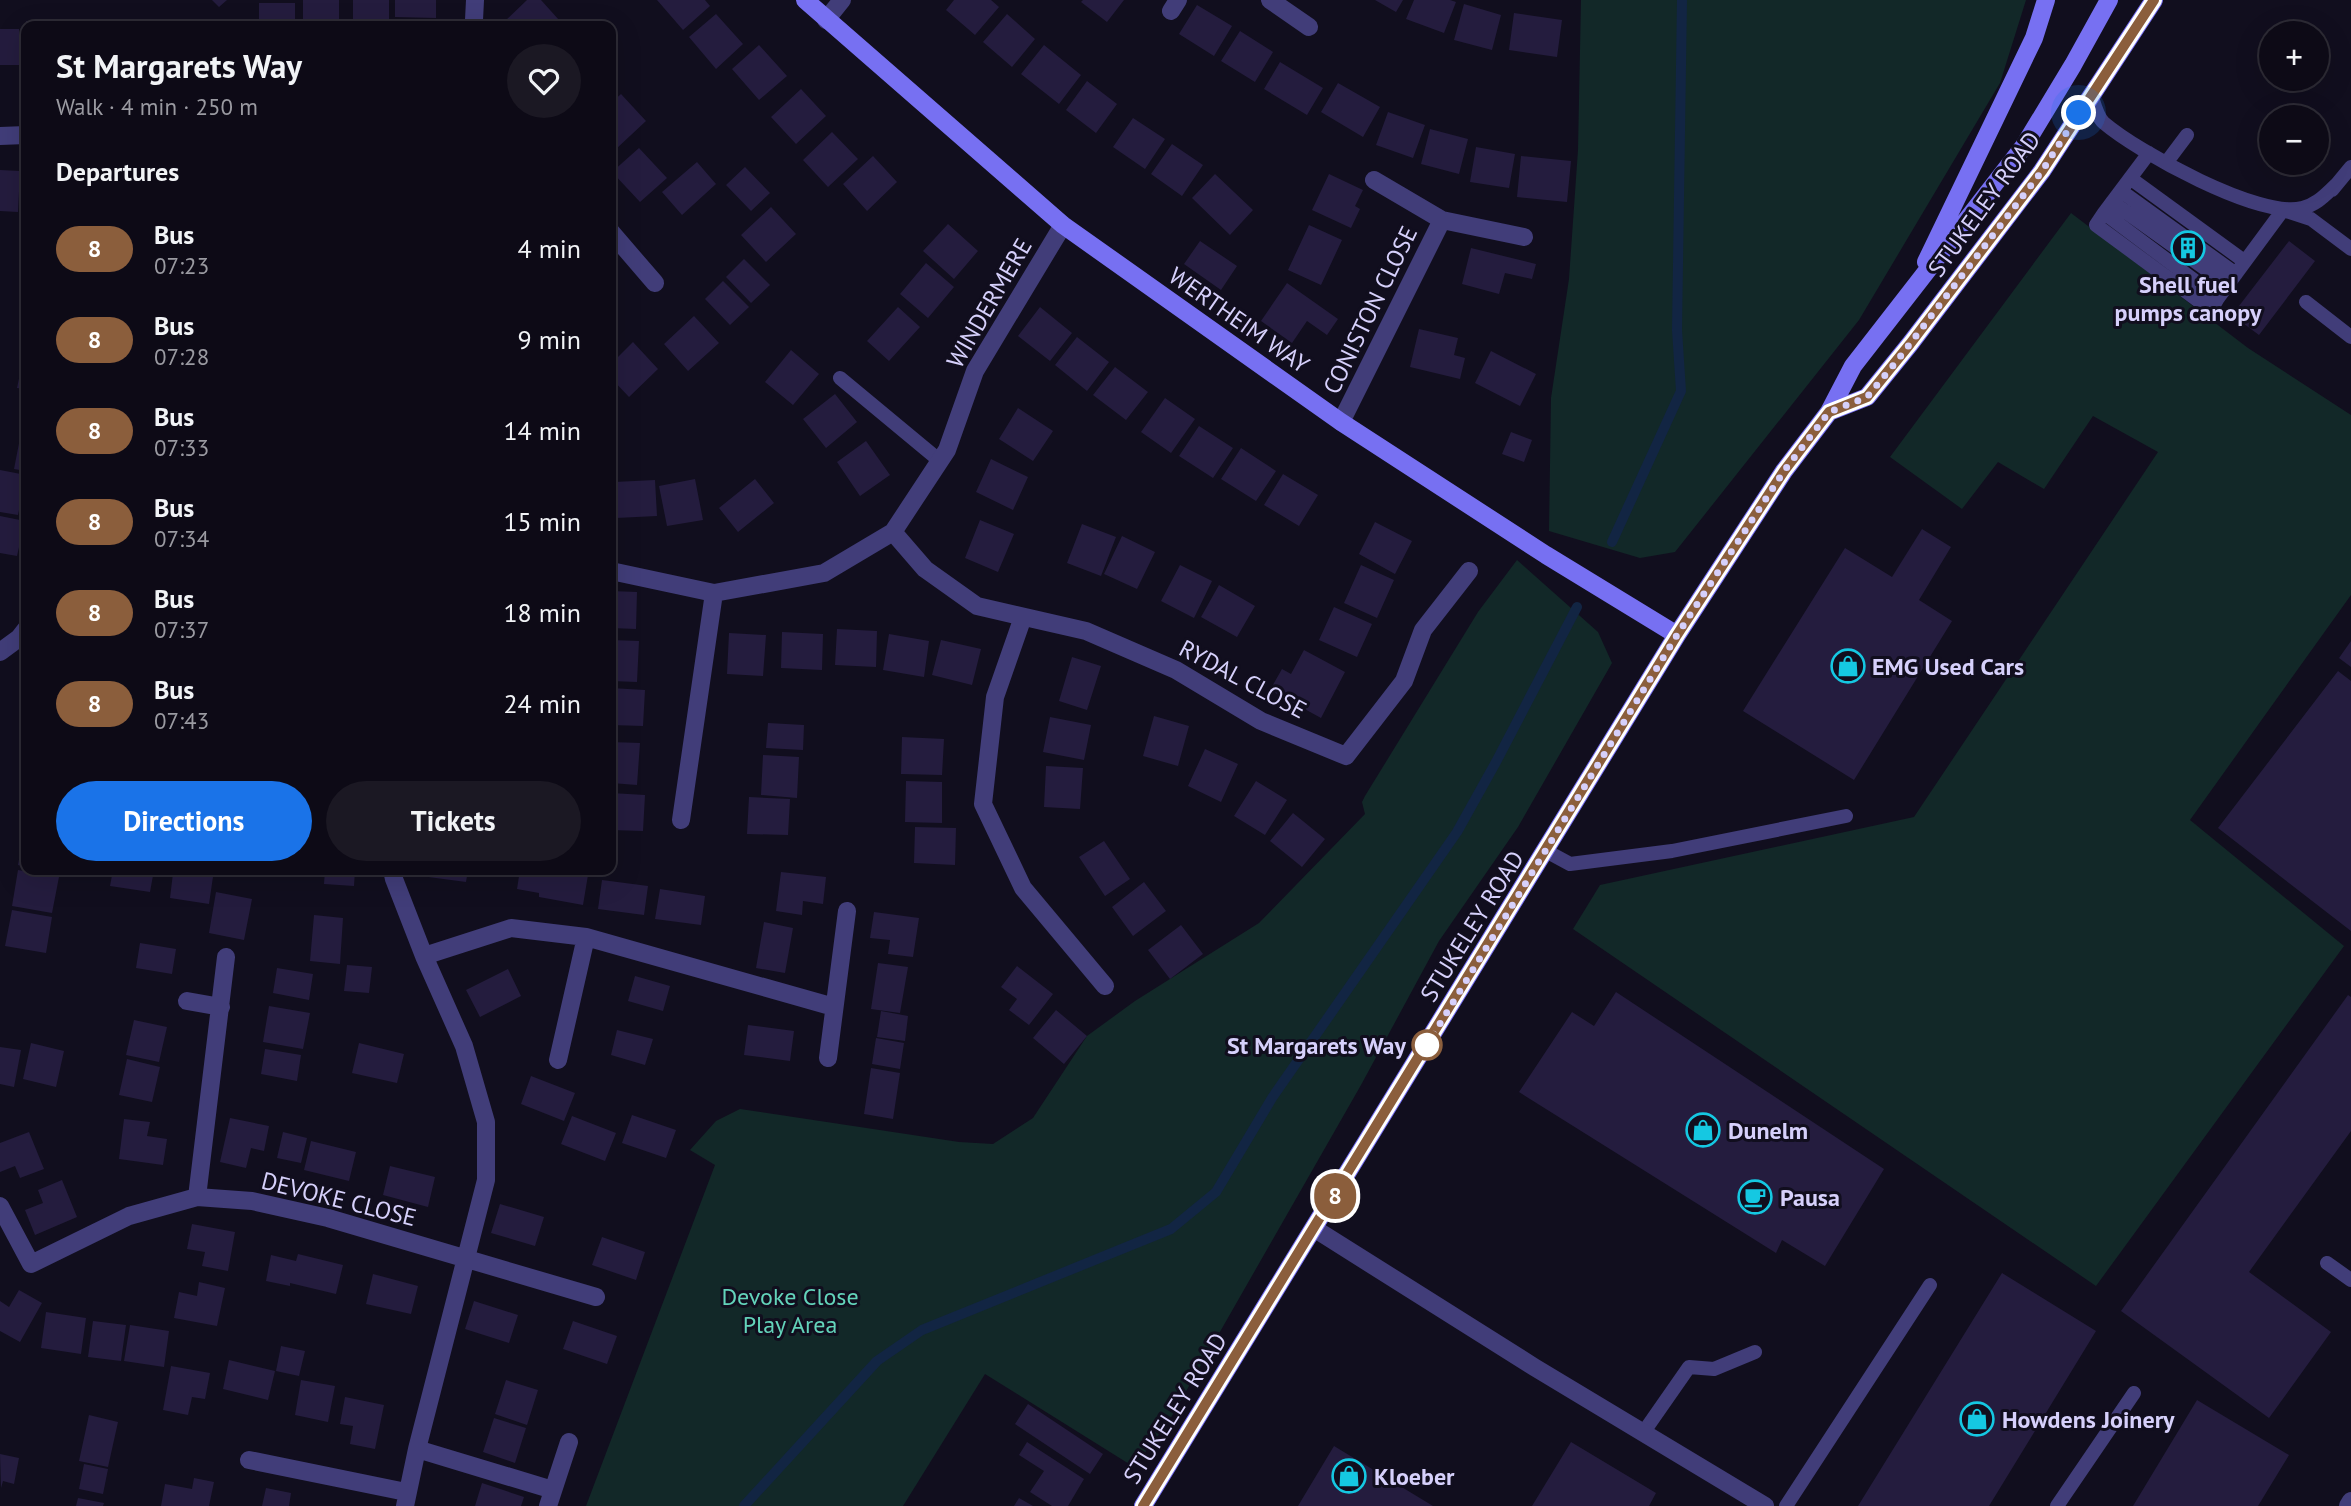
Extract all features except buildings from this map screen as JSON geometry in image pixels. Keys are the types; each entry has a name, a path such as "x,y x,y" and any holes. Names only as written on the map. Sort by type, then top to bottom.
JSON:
{"main road":[{"name":"WERTHEIM WAY","path":"805,0 1063,225 1341,422 1546,555 1677,635"},
{"path":"1909,296 2034,38 2046,0"},
{"name":"STUKELEY ROAD","path":"1143,1506 1677,635 1784,471 1829,412 1853,366 2024,146 2109,0"},
{"name":"STUKELEY ROAD","path":"1829,412 1867,397 1902,355 2042,171 2154,0"}],"street":[{"path":"474,21 475,0"},
{"path":"826,20 842,0"},
{"path":"1270,0 1309,27"},
{"path":"0,136 21,135"},
{"name":"CONISTON CLOSE","path":"1374,180 1442,220 1524,237"},
{"name":"CONISTON CLOSE","path":"1341,422 1442,220"},
{"name":"WINDERMERE","path":"616,572 714,593 824,573 893,532 947,450 975,371 1063,225"},
{"path":"616,238 655,284"},
{"name":"RYDAL CLOSE","path":"893,532 925,569 977,606 1086,631 1165,665 1261,721 1346,756 1404,681 1423,630 1469,571"},
{"path":"681,820 714,593"},
{"path":"1023,617 995,697 983,804 1023,888 1105,986"},
{"path":"0,652 21,635"},
{"path":"249,1460 405,1499 486,1180 486,1122 464,1046 424,956 393,875"},
{"path":"828,1058 847,911"},
{"path":"424,956 511,928 586,937 834,1007"},
{"path":"558,1060 586,937"},
{"path":"197,1197 226,957"},
{"path":"187,1001 221,1007"},
{"name":"DEVOKE CLOSE","path":"0,1206 31,1264 129,1216 197,1197 252,1201 315,1215 596,1297"},
{"path":"1315,1228 1534,1367 1765,1506"},
{"path":"417,1449 550,1498 569,1442"},
{"path":"2348,1506 2351,1501"}],"lane":[{"path":"2091,94 2101,121 2149,153 2225,192 2311,219 2351,249"},
{"path":"2166,163 2187,135"},
{"path":"2113,202 2149,153"},
{"path":"2311,219 2351,167"},
{"path":"2130,178 2236,274"},
{"path":"2113,202 2218,298 2283,210 2303,208 2318,202 2337,184"},
{"path":"2113,202 2236,274"},
{"path":"2306,302 2351,337"},
{"path":"840,378 940,461"},
{"path":"1546,851 1570,864 1672,850 1846,816"},
{"path":"2327,1263 2351,1280"},
{"path":"1786,1506 1930,1285"},
{"path":"1643,1433 1689,1367 1714,1369 1755,1352"},
{"path":"2057,1506 2134,1393"}],"green space":[{"path":"1581,0 2026,0 2000,83 1859,320 1675,552 1640,558 1549,531 1551,398 1569,279 1578,150"},
{"path":"2071,213 2248,348 2351,415 2351,595 2190,820 2344,946 2096,1286 1573,929 1600,885 1914,817 2158,452 2093,416 2044,489 1998,462 1962,509 1890,457"},
{"name":"Devoke Close Play Area","path":"1517,560 1598,632 1612,663 1518,827 1439,941 1361,1085 1169,1421 1134,1467 985,1374 903,1506 586,1506 715,1165 690,1150 716,1121 740,1109 959,1142 993,1144 1033,1118 1087,1036 1135,1001 1259,923 1365,814 1362,802 1365,796 1478,612"}],"waterway":[{"path":"1612,542 1681,391 1677,330 1682,0"},
{"path":"744,1506 877,1361 922,1330 1171,1229 1216,1192 1272,1098 1457,832 1577,607"}],"bus line":[{"name":"8","path":"1143,1506 1677,635 1784,471 1829,412 1867,397 1910,344 2042,171 2154,0"}],"place":[{"name":"Shell fuel pumps canopy","path":"2188,248"},
{"name":"EMG Used Cars","path":"1848,666"},
{"name":"St Margarets Way","path":"1427,1045"},
{"name":"Dunelm","path":"1703,1130"},
{"name":"Pausa","path":"1755,1197"},
{"name":"Howdens Joinery","path":"1977,1419"},
{"name":"Kloeber","path":"1349,1476"}],"route":[{"path":"1427,1045 1677,635 1784,471 1829,412 1867,397 1896,362 2042,171 2079,113"}]}
